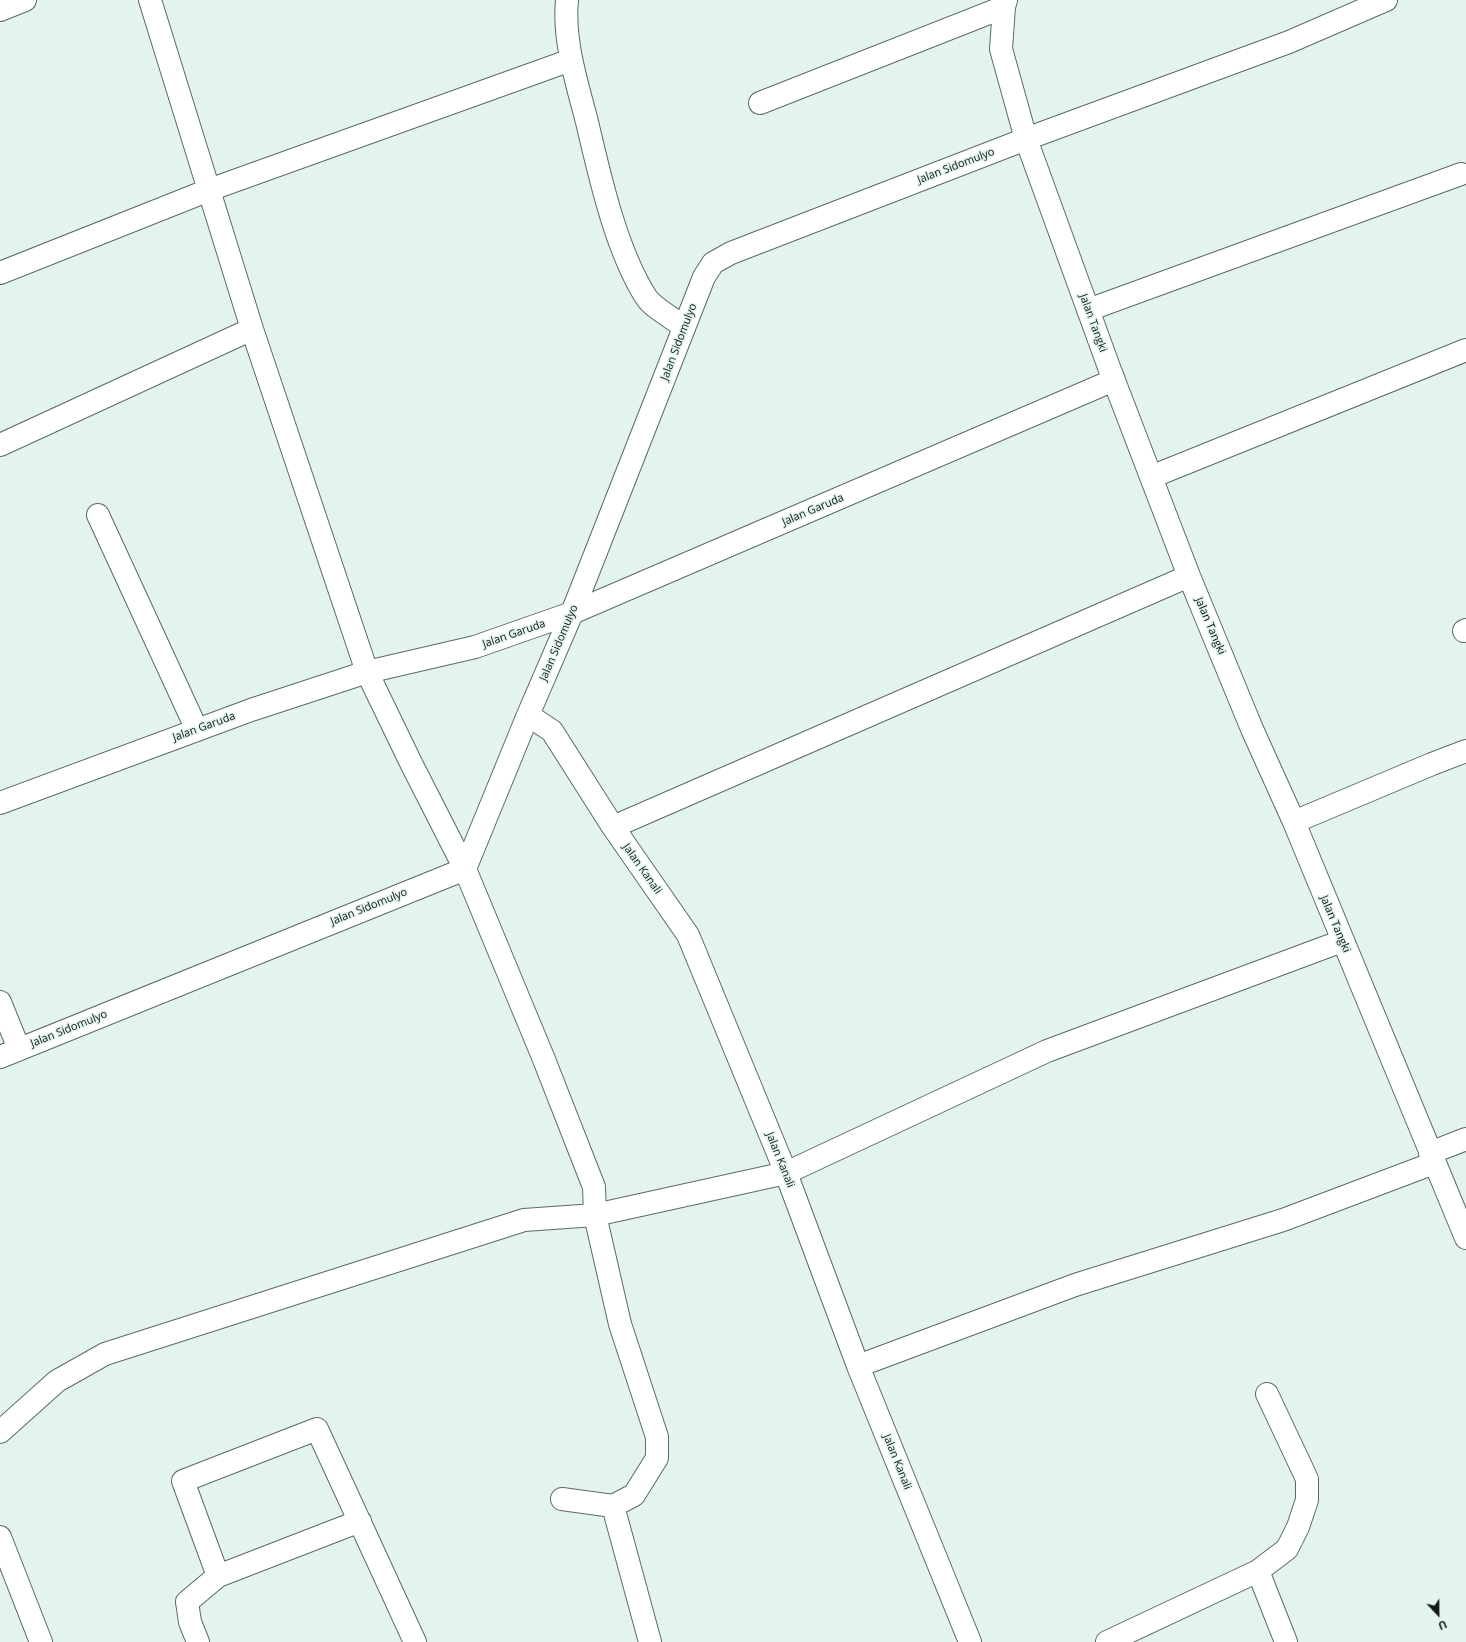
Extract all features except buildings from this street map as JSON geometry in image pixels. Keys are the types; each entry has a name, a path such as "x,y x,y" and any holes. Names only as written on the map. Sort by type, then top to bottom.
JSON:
{"street":[{"path":"0,10 25,0"},
{"path":"150,0 252,329 367,672 465,869 582,1154 594,1187 595,1215 620,1324 657,1438 657,1458 634,1495 613,1506 562,1499"},
{"path":"567,0 566,12 571,60 608,203 632,270 648,299 684,327"},
{"name":"Jalan Sidomulyo","path":"10,1053 465,869 528,715 572,613 704,277 713,263 731,253 1026,139 1289,42 1386,0"},
{"path":"760,103 1005,3"},
{"name":"Jalan Tangki","path":"1005,3 1001,50 1026,139 1110,370 1189,576 1252,729 1294,822 1466,1238"},
{"path":"0,273 209,190 571,60"},
{"path":"1088,310 1460,174"},
{"path":"0,445 252,329"},
{"path":"1151,477 1466,350"},
{"name":"Jalan Garuda","path":"0,803 251,710 367,672 475,647 572,613 1114,380 1110,370"},
{"path":"98,515 197,730"},
{"path":"613,827 1189,576"},
{"name":"Jalan Kanali","path":"528,715 552,731 613,827 688,935 786,1173 858,1366 970,1642"},
{"path":"1294,822 1466,751"},
{"path":"0,1432 57,1381 106,1354 524,1220 595,1215 786,1173 1047,1051 1342,941"},
{"path":"0,1002 10,1053"},
{"path":"858,1366 1075,1285 1283,1220 1432,1158 1466,1139"},
{"path":"1107,1642 1258,1571 1287,1549 1298,1527 1307,1500 1307,1479 1267,1394"},
{"path":"218,1576 183,1482 317,1429 415,1642"},
{"path":"613,1506 650,1642"},
{"path":"198,1642 190,1622 187,1602 218,1576 360,1521"},
{"path":"0,1537 4,1562 41,1642"},
{"path":"1258,1571 1286,1642"}]}
